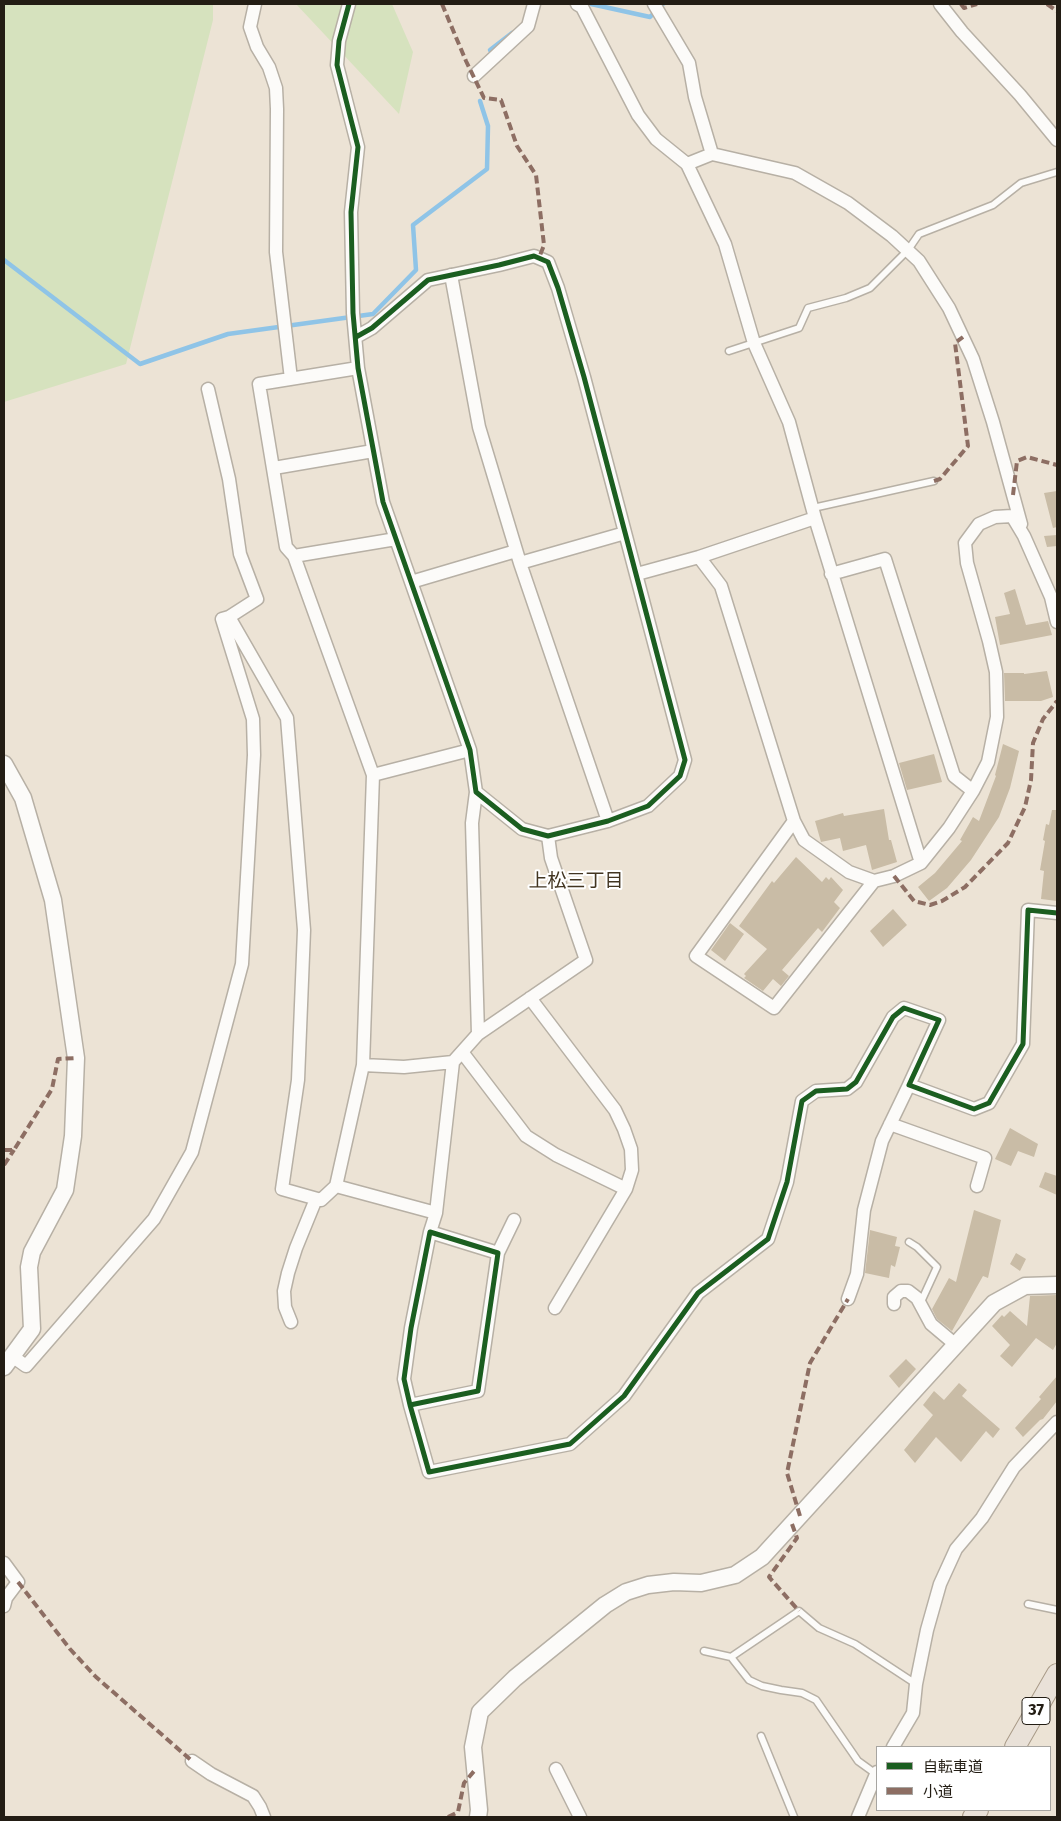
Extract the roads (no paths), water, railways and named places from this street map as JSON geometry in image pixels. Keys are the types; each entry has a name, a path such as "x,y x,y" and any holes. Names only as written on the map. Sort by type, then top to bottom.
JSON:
{"main road":[{"name":"37","path":"1015,1746 1057,1674"}],"street":[{"path":"255,4 250,27 257,47 269,67 276,88 276,252 291,379"},
{"path":"349,4 339,41 337,65 358,147 351,212 353,313 358,368 383,502 470,750 476,792 472,822 478,1034"},
{"path":"474,76 528,26 534,4"},
{"path":"577,4 582,8 638,116 656,139 686,164 725,244 754,343 789,422 831,574 921,863"},
{"path":"654,4 689,63 695,97 712,154"},
{"path":"940,4 962,32 1056,137"},
{"path":"686,164 712,154 795,172 848,203 892,236 919,261 949,308 973,359 993,422 1024,536"},
{"path":"356,337 372,328 428,280 534,256 548,262 558,288 584,377 685,760 680,776 648,806 608,821 548,836 522,829 476,792"},
{"path":"451,275 479,427 518,557 608,821"},
{"path":"229,617 287,718 304,930 298,1080 282,1189 321,1200 336,1186 363,1065 373,774 294,556 286,547 259,384 358,368"},
{"path":"4,764 22,798 53,900 76,1058 73,1136 66,1190 32,1252 29,1267 32,1329 8,1362 26,1366 154,1219 192,1152 242,964 254,755 253,718 222,619 229,617 257,599 240,554 229,479 208,389"},
{"path":"274,468 373,451"},
{"path":"637,574 699,557 814,513"},
{"path":"699,557 721,586 794,821 804,840 849,872 874,881 894,876 921,863 949,828 973,791 988,762 997,717 996,672 967,563 965,543 979,524 995,517 1012,516 1024,536 1051,597 1057,622"},
{"path":"411,582 625,533"},
{"path":"294,556 396,539"},
{"path":"831,574 885,560 954,776 973,791"},
{"path":"373,774 470,750"},
{"path":"794,821 696,956 774,1008 874,881"},
{"path":"548,836 551,858 586,960 478,1034 453,1062 436,1213 430,1232 411,1328 404,1379 429,1472 570,1444 624,1396 698,1293 768,1239 787,1182 802,1101 816,1090 847,1089 856,1082 893,1017 904,1008 939,1020 882,1141 864,1210 857,1274 848,1299"},
{"path":"909,1085 974,1109 989,1103 1023,1044 1028,910 1057,913"},
{"path":"530,998 618,1116 631,1149 632,1170 626,1188 555,1308"},
{"path":"462,1052 526,1136 556,1154 626,1188"},
{"path":"363,1065 404,1067 453,1062"},
{"path":"890,1124 985,1158 977,1186"},
{"path":"336,1186 436,1213"},
{"path":"291,1322 286,1307 284,1291 296,1248 316,1199"},
{"path":"410,1405 478,1391 498,1253 514,1220"},
{"path":"430,1232 498,1253"},
{"path":"478,1817 473,1747 480,1712 530,1666 605,1605 626,1592 648,1585 674,1582 701,1583 736,1575 762,1557 994,1303 1025,1286 1057,1286"},
{"path":"894,1304 894,1297 901,1291 908,1291 917,1298 931,1324 956,1345"},
{"path":"894,1746 913,1713 916,1684 926,1630 940,1584 956,1549 982,1518 1014,1467 1057,1422"},
{"path":"4,1563 18,1582 6,1598 4,1606"},
{"path":"192,1761 211,1774 253,1796 264,1817"},
{"path":"556,1769 580,1817"},
{"path":"858,1817 876,1775"}],"lane":[{"path":"730,351 798,328 808,308 846,298 870,288 908,250 919,234 993,205 1021,183 1057,172"},
{"path":"814,513 934,481"},
{"path":"909,1242 937,1267 920,1305"},
{"path":"1028,1604 1057,1610"},
{"path":"731,1657 799,1611 818,1628 855,1644 916,1684"},
{"path":"704,1651 731,1657 749,1680 762,1686 802,1693 816,1700 858,1761 876,1772"},
{"path":"761,1736 794,1817"}],"waterway":[{"path":"591,4 650,17 663,4"},
{"path":"490,50 512,33"},
{"path":"4,260 140,364 228,334 373,314 416,270 413,225 487,169 488,126 480,101"}],"district":[{"name":"上松三丁目","path":"576,882"}]}
